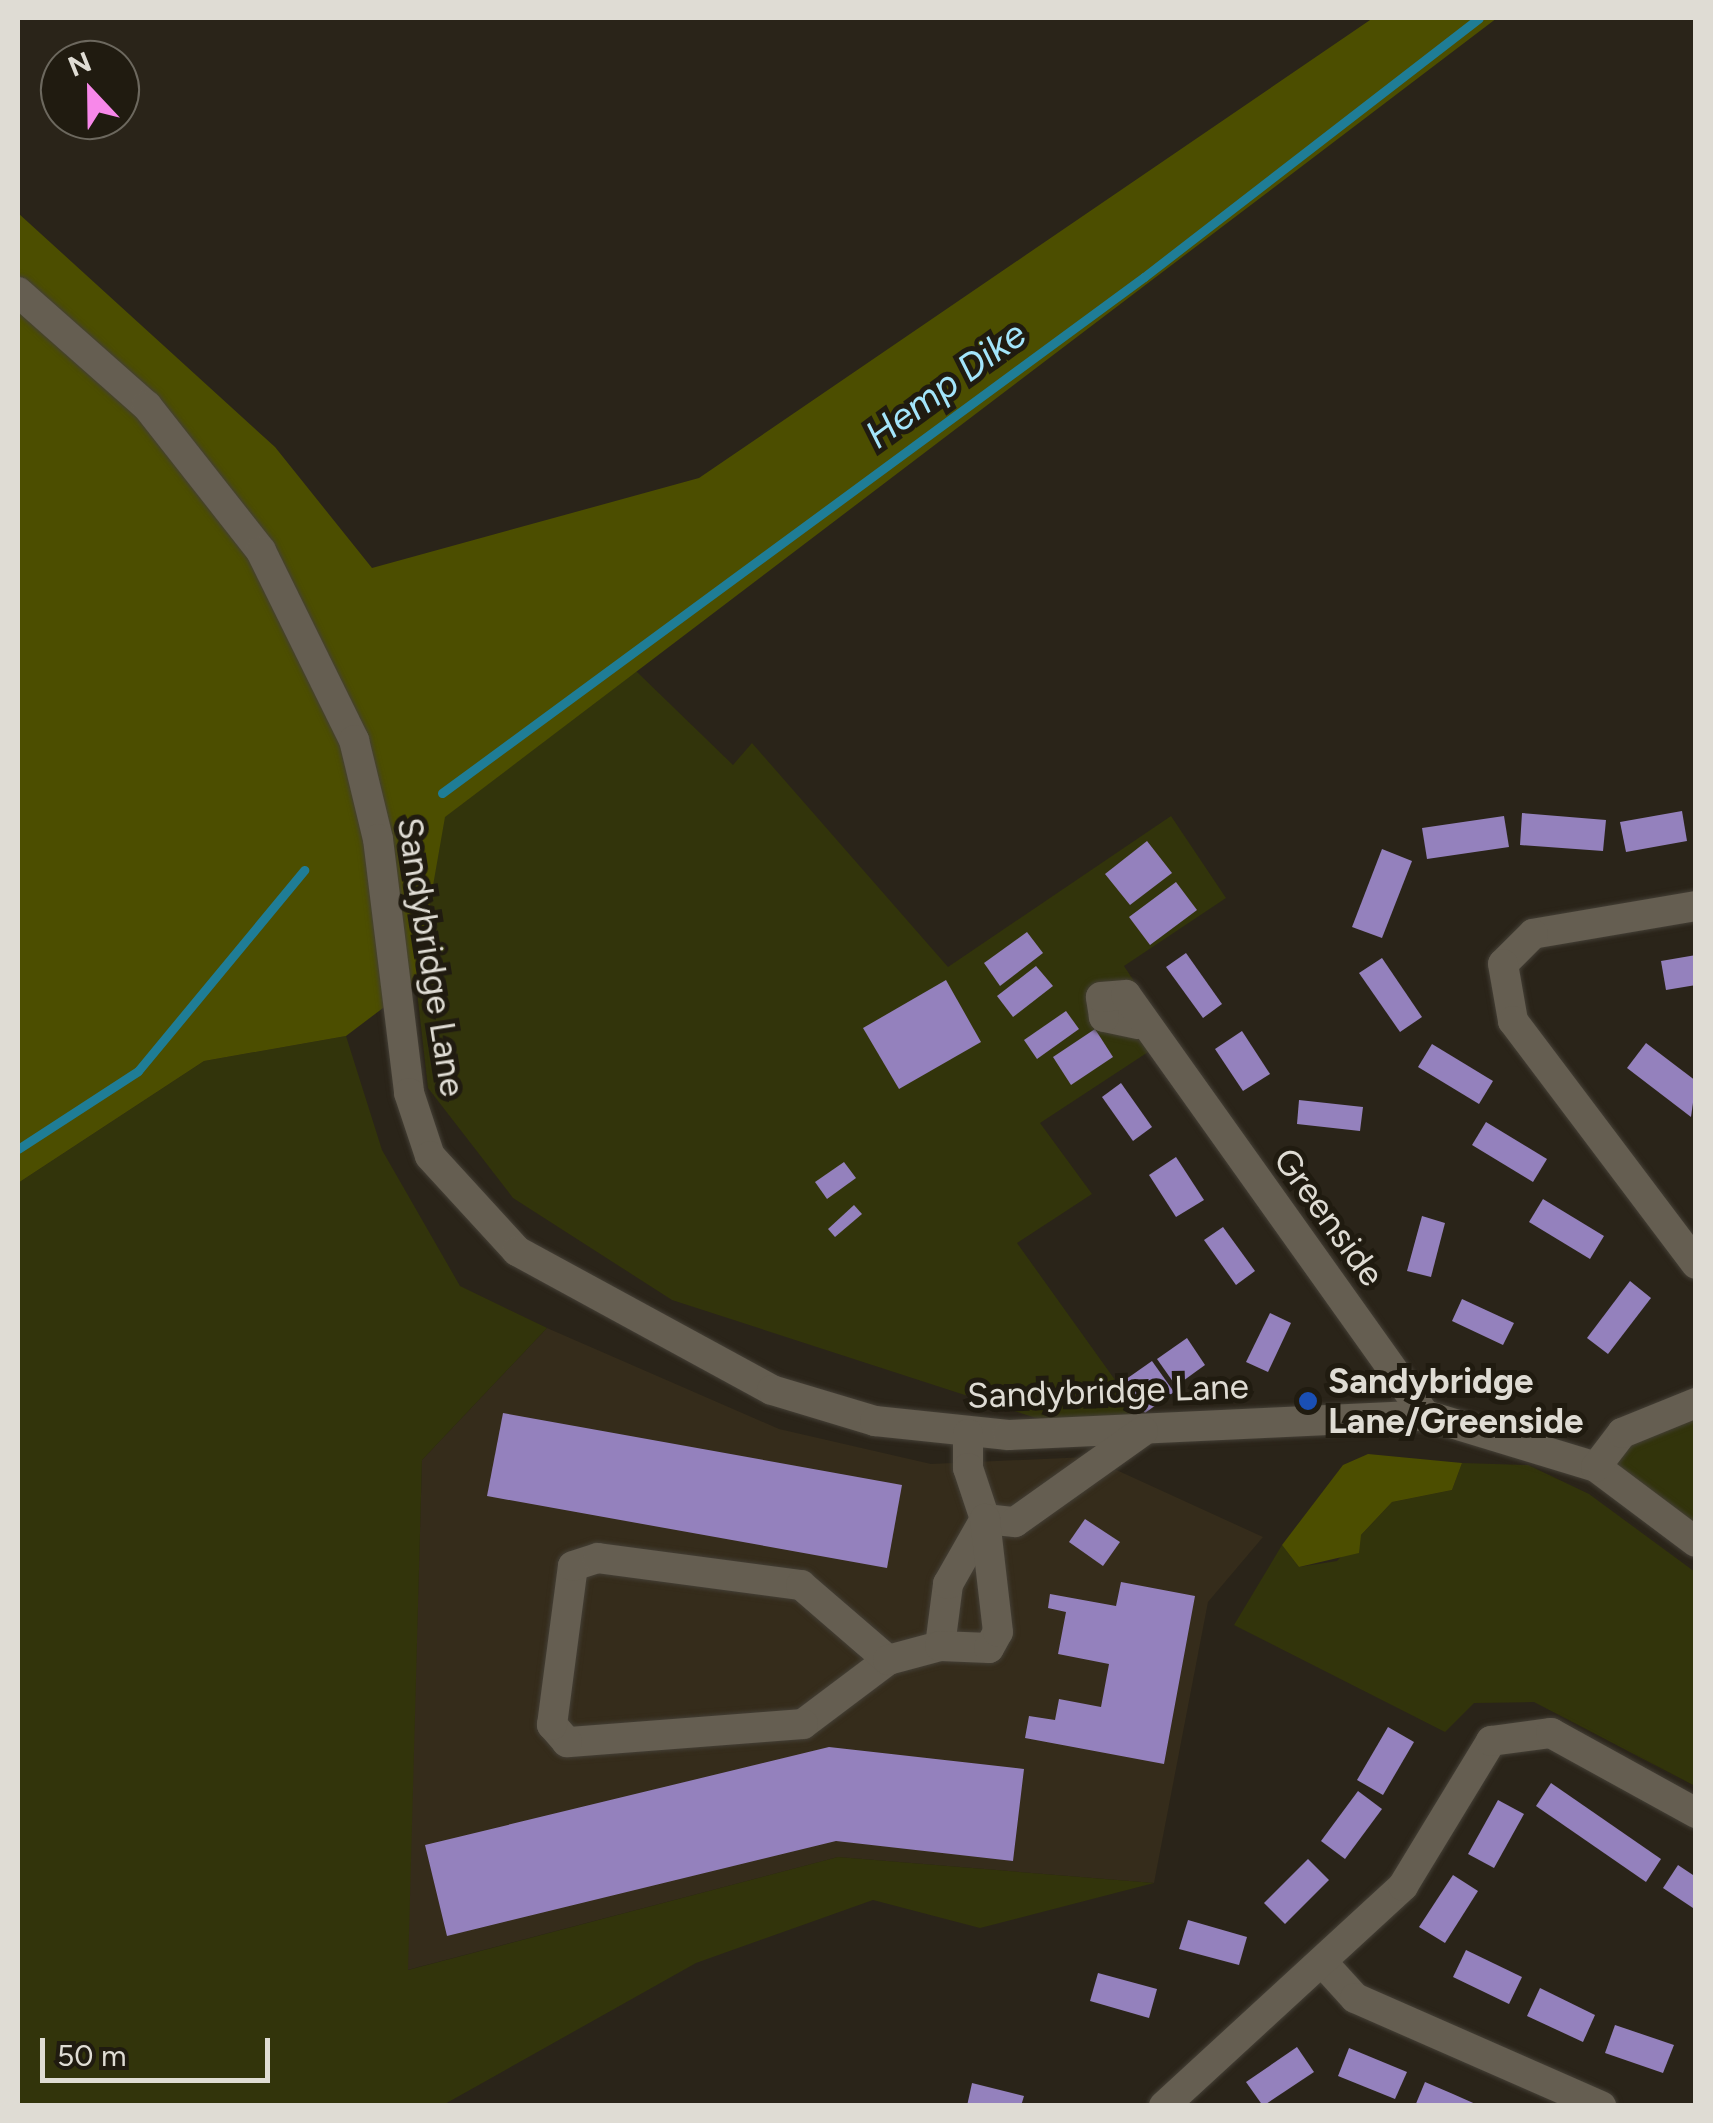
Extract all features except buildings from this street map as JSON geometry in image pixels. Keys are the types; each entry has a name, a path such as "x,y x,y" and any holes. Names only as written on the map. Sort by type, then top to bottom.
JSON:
{"street":[{"name":"Sandybridge Lane","path":"18,292 147,406 261,551 354,740 378,839 409,1093 430,1156 476,1216 582,1294 772,1390 875,1422 968,1434 1142,1431 1424,1415 1596,1466"},
{"path":"1696,906 1533,934 1503,964 1513,1020 1696,1264"},
{"name":"Greenside","path":"1138,1024 1424,1415"},
{"path":"1696,1402 1622,1434 1596,1466 1696,1542"},
{"path":"985,1519 1015,1522 1052,1501 1142,1431"},
{"path":"888,1660 801,1586 598,1558 573,1566 552,1725 567,1742 803,1724 888,1660 940,1646 989,1648 998,1632 985,1519 968,1468 968,1434"},
{"path":"940,1646 948,1584 985,1519"},
{"path":"1164,2106 1324,1964 1402,1886 1476,1757 1514,1731 1551,1732 1595,1752 1696,1813"},
{"path":"1324,1964 1355,1998 1601,2106"}],"shaded area":[{"path":"1373,18 1497,18 445,817 416,983 346,1036 204,1061 18,1183 18,213 275,447 372,568 699,478"},
{"path":"636,671 733,765 752,743 948,967 1171,816 1226,898 1124,966 1171,1037 1040,1123 1092,1194 1017,1243 1143,1419 1048,1422 672,1300 513,1198 428,1088 416,983 444,817"},
{"path":"346,1036 382,1150 460,1286 547,1328 422,1460 408,1970 838,1857 1154,1883 980,1928 873,1900 696,1963 443,2105 18,2106 18,1183 204,1061"},
{"path":"547,1328 779,1429 931,1464 1088,1457 1263,1537 1208,1602 1154,1883 838,1857 407,1970 422,1460"},
{"path":"1695,1403 1695,1542 1596,1467"},
{"path":"1368,1454 1462,1463 1452,1490 1392,1502 1361,1535 1359,1553 1299,1567 1282,1545 1343,1465"},
{"path":"1462,1463 1528,1465 1589,1494 1695,1572 1695,1786 1534,1702 1474,1703 1445,1732 1234,1625 1282,1545 1299,1567 1337,1561 1392,1502 1452,1490"}],"waterway":[{"name":"Hemp Dike","path":"442,793 1144,277 1479,18"},
{"path":"18,1149 138,1071 304,870"}],"place":[{"name":"Sandybridge Lane/Greenside","path":"1308,1401"}]}
